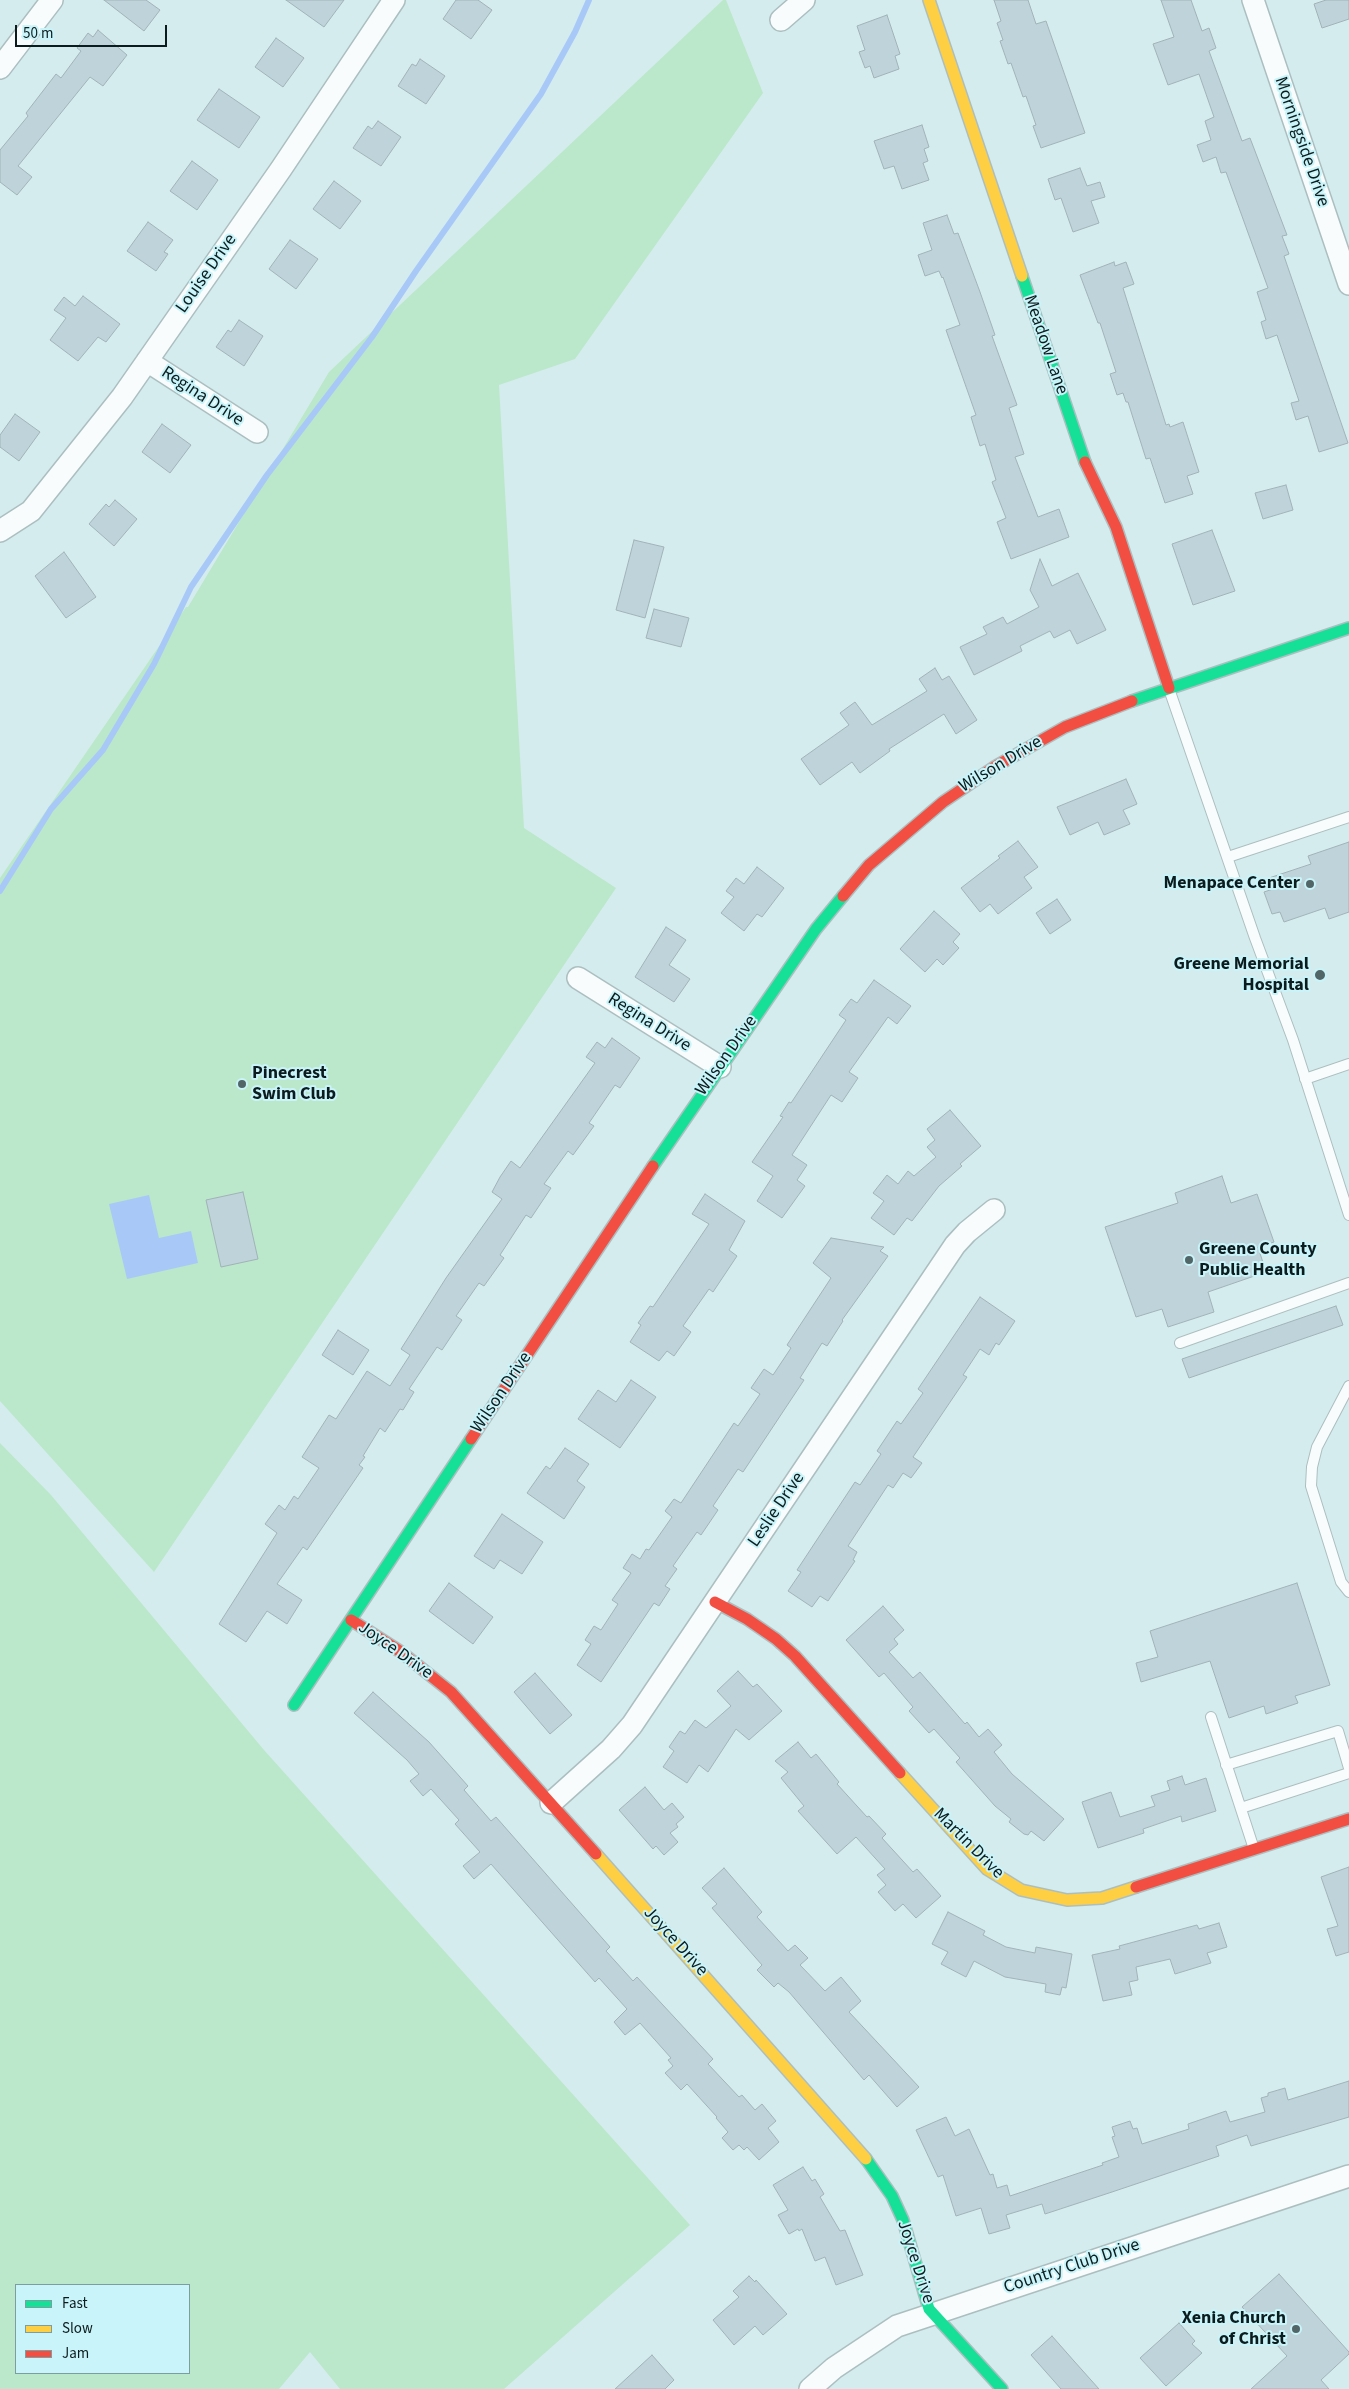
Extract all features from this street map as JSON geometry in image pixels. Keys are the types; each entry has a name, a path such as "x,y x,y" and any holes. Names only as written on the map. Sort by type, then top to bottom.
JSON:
{"street":[{"path":"0,68 52,0"},
{"name":"Louise Drive","path":"0,531 31,511 122,397 281,168 394,0"},
{"path":"781,20 804,0"},
{"name":"Meadow Lane","path":"929,0 1080,450 1116,528 1169,688"},
{"name":"Morningside Drive","path":"1253,0 1349,284"},
{"name":"Regina Drive","path":"147,361 257,432"},
{"name":"Wilson Drive","path":"294,1706 720,1068 821,922 869,865 918,821 996,766 1065,727 1169,688 1349,628"},
{"name":"Regina Drive","path":"578,978 720,1068"},
{"name":"Leslie Drive","path":"551,1803 611,1749 632,1725 955,1245 967,1232 994,1210"},
{"name":"Martin Drive","path":"715,1602 747,1619 776,1639 795,1656 987,1869 1021,1890 1059,1899 1102,1898 1349,1819"},
{"name":"Joyce Drive","path":"351,1620 407,1656 450,1692 798,2080 876,2171 892,2196 903,2220 929,2310 1002,2389"},
{"name":"Country Club Drive","path":"810,2389 834,2368 897,2326 1349,2176"}],"lane":[{"path":"1169,688 1305,1079 1349,1215"},
{"path":"1228,857 1349,817"},
{"path":"1305,1079 1349,1064"},
{"path":"1180,1343 1349,1282"},
{"path":"1349,1386 1318,1447 1312,1467 1311,1486 1341,1582 1349,1592"},
{"path":"1211,1717 1254,1850"},
{"path":"1226,1765 1338,1731 1349,1768"},
{"path":"1241,1808 1349,1774"}],"green space":[{"name":"Pinecrest Swim Club","path":"723,0 726,0 763,93 575,359 499,385 524,828 616,888 154,1572 0,1401 0,878 186,607 188,607 329,372"},
{"path":"0,1443 51,1495 264,1750 690,2225 504,2389 340,2389 310,2352 279,2389 0,2389"}],"water":[{"path":"149,1195 159,1238 191,1231 198,1263 127,1279 109,1204"}],"building":[{"path":"104,0 146,0 160,10 144,31"},
{"path":"286,0 344,0 324,27"},
{"path":"456,0 478,0 492,10 471,39 443,19"},
{"path":"994,0 1028,0 1036,24 1046,21 1085,133 1041,148 1033,126 1036,125 1026,96 1023,97 1011,63 1008,64 1000,41 1003,40 997,23 1001,21"},
{"path":"1161,0 1191,0 1202,31 1209,28 1216,48 1209,51 1242,141 1250,138 1287,235 1282,236 1289,254 1284,256 1348,443 1319,452 1308,416 1296,420 1291,403 1299,401 1277,335 1266,339 1261,322 1266,320 1257,292 1268,288 1226,172 1221,173 1216,157 1203,162 1197,145 1211,140 1205,121 1214,117 1199,74 1168,85 1153,44 1174,37"},
{"path":"1326,0 1349,0 1349,19 1322,28 1314,4"},
{"path":"887,15 900,54 895,56 899,69 874,78 870,66 865,68 859,52 865,50 857,26"},
{"path":"98,30 127,55 103,86 90,77 18,166 32,177 17,195 0,182 0,150 28,116 26,113 56,74 61,78 81,51 77,48 88,33 93,37"},
{"path":"276,38 304,58 283,87 255,67"},
{"path":"420,59 445,76 426,104 398,86 412,64 416,66"},
{"path":"219,89 260,117 239,148 197,120"},
{"path":"378,121 401,137 381,166 353,148 368,126 372,129"},
{"path":"922,125 929,147 924,149 928,161 923,163 929,180 902,189 894,166 884,169 874,141"},
{"path":"192,161 218,180 197,210 170,191"},
{"path":"1080,168 1087,186 1100,182 1105,197 1091,201 1099,223 1073,232 1061,198 1055,200 1048,179"},
{"path":"334,181 361,201 340,229 313,209"},
{"path":"947,215 954,234 958,233 980,292 995,335 992,336 1017,405 1009,408 1024,454 1015,457 1038,517 1059,509 1069,537 1011,559 997,522 1006,518 992,482 996,480 985,444 980,446 971,417 976,415 946,330 960,325 943,277 939,271 925,276 918,255 932,250 923,223"},
{"path":"148,222 173,240 164,252 168,254 156,271 127,251"},
{"path":"290,240 318,259 296,289 269,269"},
{"path":"1114,262 1115,266 1126,262 1134,284 1123,288 1166,425 1169,424 1170,427 1183,422 1199,472 1187,476 1193,494 1165,503 1150,458 1146,459 1128,402 1126,402 1123,393 1117,395 1110,374 1116,372 1100,323 1098,323 1080,275"},
{"path":"83,296 120,324 106,342 98,337 78,361 50,340 66,318 54,310 64,297 75,306"},
{"path":"239,320 263,336 244,366 216,347 228,330 231,332"},
{"path":"15,414 40,432 19,461 0,447 0,435"},
{"path":"162,424 191,445 170,473 142,452"},
{"path":"1286,485 1293,510 1263,519 1255,493"},
{"path":"115,500 137,519 114,546 89,524 106,504 109,507"},
{"path":"1212,530 1235,591 1193,605 1172,544"},
{"path":"634,540 664,547 645,618 616,610"},
{"path":"64,552 96,597 66,618 35,576"},
{"path":"1040,559 1052,586 1078,573 1106,630 1077,644 1070,630 1054,638 1050,631 1020,646 1022,651 974,675 960,647 987,634 983,627 1003,617 1007,624 1039,607 1030,590"},
{"path":"654,609 689,618 681,647 646,638"},
{"path":"935,668 942,680 949,676 977,720 956,734 944,714 889,749 890,751 860,773 852,762 820,785 801,759 849,725 840,713 855,702 872,725 927,691 919,679"},
{"path":"1126,779 1137,804 1123,810 1130,824 1104,835 1098,822 1070,835 1057,807"},
{"path":"1018,841 1038,867 1024,877 1032,888 998,914 990,904 980,912 961,888 1000,858 998,856"},
{"name":"Menapace Center","path":"1349,842 1349,912 1329,919 1325,908 1284,922 1280,912 1272,914 1264,892 1273,889 1269,878 1311,864 1308,856"},
{"path":"757,867 784,888 762,917 757,914 744,931 721,913 734,897 726,891 736,878 744,884"},
{"path":"1057,899 1071,920 1050,934 1036,913"},
{"path":"934,911 960,934 953,942 959,948 943,965 937,959 925,972 900,949"},
{"path":"666,927 686,940 669,965 690,979 674,1002 635,977"},
{"path":"874,980 911,1006 897,1024 888,1017 849,1072 858,1078 842,1102 831,1095 792,1155 807,1165 797,1180 805,1186 782,1218 757,1201 773,1176 752,1162 783,1117 780,1116 789,1102 791,1103 846,1020 839,1015 851,999 857,1003"},
{"path":"612,1038 640,1058 620,1088 615,1085 589,1123 594,1126 573,1155 568,1151 544,1184 551,1188 531,1218 526,1215 500,1255 504,1258 484,1286 479,1283 456,1316 462,1320 442,1350 437,1347 409,1389 414,1392 403,1410 400,1409 385,1432 380,1428 359,1465 363,1468 307,1550 303,1547 277,1584 302,1600 287,1624 267,1611 246,1642 219,1624 277,1533 265,1524 279,1505 285,1510 294,1496 298,1499 319,1468 302,1457 329,1415 336,1419 367,1371 390,1386 410,1355 401,1349 446,1278 502,1199 492,1192 500,1177 511,1161 520,1168 595,1063 586,1057 597,1042 605,1048"},
{"path":"950,1110 981,1146 939,1186 912,1221 907,1218 894,1235 871,1218 884,1201 873,1193 887,1175 898,1184 908,1171 914,1176 936,1157 927,1147 935,1140 927,1129"},
{"name":"Greene County Public Health","path":"1222,1176 1231,1203 1257,1194 1274,1242 1258,1247 1266,1272 1208,1292 1214,1312 1168,1327 1162,1309 1136,1317 1105,1227 1178,1203 1175,1193"},
{"path":"243,1192 258,1259 221,1267 206,1200"},
{"path":"705,1194 745,1221 729,1250 737,1256 713,1292 709,1289 683,1326 691,1332 674,1356 667,1351 659,1361 630,1342 641,1325 638,1323 650,1306 653,1307 709,1224 692,1214"},
{"path":"831,1238 884,1247 880,1251 888,1256 842,1320 827,1346 822,1343 800,1378 804,1380 743,1472 738,1469 713,1506 718,1510 701,1535 697,1532 673,1566 677,1569 665,1586 670,1589 659,1606 654,1603 601,1682 577,1665 591,1644 585,1640 594,1626 601,1630 618,1604 612,1600 631,1573 623,1568 632,1554 640,1559 646,1549 649,1550 672,1517 665,1511 674,1499 681,1503 734,1423 738,1426 760,1394 751,1388 764,1369 773,1375 791,1348 787,1345 831,1278 813,1263"},
{"path":"980,1297 1015,1321 999,1345 996,1343 989,1355 980,1349 963,1375 967,1377 913,1457 922,1463 911,1478 903,1473 893,1488 888,1485 848,1546 857,1552 853,1560 855,1561 828,1601 820,1596 812,1607 788,1591 801,1572 797,1570 855,1482 860,1485 881,1454 877,1451 897,1421 901,1424 923,1393 918,1389"},
{"path":"1336,1306 1343,1325 1189,1378 1182,1359"},
{"path":"338,1330 369,1350 353,1375 322,1355"},
{"path":"631,1380 656,1397 620,1448 578,1419 598,1390 616,1402"},
{"path":"565,1448 589,1464 577,1481 585,1487 564,1519 527,1493 546,1466 550,1469"},
{"path":"502,1514 543,1542 522,1574 500,1560 494,1569 474,1556"},
{"path":"449,1583 493,1617 473,1644 429,1611"},
{"path":"1297,1583 1330,1685 1295,1696 1298,1703 1266,1714 1264,1706 1229,1718 1210,1661 1141,1682 1136,1663 1158,1657 1150,1631"},
{"path":"883,1606 904,1630 894,1639 898,1644 889,1652 913,1678 920,1672 965,1724 967,1722 979,1737 988,1729 1002,1745 994,1752 1012,1774 1064,1819 1044,1841 1031,1831 1028,1835 1024,1834 1009,1822 1011,1819 995,1806 956,1762 960,1758 934,1729 929,1733 909,1711 913,1707 884,1673 879,1677 846,1640"},
{"path":"738,1671 753,1687 757,1684 782,1711 749,1740 736,1729 708,1772 699,1765 687,1783 663,1767 674,1751 669,1747 680,1731 685,1734 695,1720 706,1728 731,1706 717,1691"},
{"path":"535,1673 572,1715 550,1734 514,1692"},
{"path":"373,1692 429,1742 468,1786 464,1790 491,1821 496,1817 610,1947 606,1951 633,1981 637,1977 713,2059 708,2064 739,2097 742,2095 755,2110 762,2104 776,2121 768,2128 779,2142 759,2160 747,2147 744,2150 739,2145 733,2150 722,2138 728,2132 717,2117 687,2084 681,2090 665,2073 673,2066 668,2060 671,2058 640,2023 625,2035 614,2022 627,2009 599,1978 595,1982 491,1864 474,1879 463,1866 480,1852 455,1824 459,1820 431,1789 423,1796 410,1781 419,1774 407,1760 354,1713"},
{"path":"798,1742 811,1758 816,1754 839,1782 837,1784 867,1817 869,1816 886,1834 882,1838 913,1872 917,1869 941,1896 916,1918 903,1904 895,1911 878,1892 886,1885 877,1875 885,1869 856,1837 837,1854 798,1811 804,1806 781,1778 788,1772 775,1761"},
{"path":"1182,1776 1185,1785 1206,1778 1216,1811 1182,1822 1181,1816 1143,1829 1144,1833 1098,1848 1082,1802 1111,1792 1120,1817 1155,1806 1151,1796 1170,1790 1167,1781"},
{"path":"645,1787 664,1810 672,1803 684,1817 676,1824 678,1827 670,1833 678,1842 664,1855 656,1846 653,1849 619,1810"},
{"path":"1349,1867 1349,1952 1336,1956 1327,1929 1338,1926 1321,1877"},
{"path":"724,1868 762,1912 757,1917 788,1951 795,1945 808,1958 800,1965 825,1991 841,1977 861,2001 849,2012 919,2087 897,2107 869,2075 864,2080 789,1992 778,1983 774,1987 757,1970 762,1965 712,1908 717,1904 702,1888"},
{"path":"948,1912 985,1931 983,1935 1006,1947 1035,1953 1036,1947 1072,1954 1066,1988 1062,1987 1060,1995 1045,1992 1046,1984 1005,1977 974,1961 966,1977 941,1964 948,1952 932,1944"},
{"path":"1219,1923 1227,1947 1207,1953 1211,1963 1175,1974 1170,1959 1136,1967 1138,1980 1129,1982 1132,1995 1103,2001 1092,1955 1120,1949 1119,1946 1197,1925 1199,1929"},
{"path":"1349,2081 1349,2117 1251,2146 1247,2135 1216,2146 1219,2156 1112,2192 1045,2214 1042,2204 1006,2215 1010,2228 989,2234 981,2208 956,2216 943,2175 938,2177 916,2130 946,2117 955,2136 969,2129 990,2175 993,2174 997,2188 1007,2185 1010,2196 1103,2165 1102,2163 1119,2157 1112,2137 1115,2136 1112,2127 1130,2121 1133,2129 1137,2128 1142,2144 1189,2129 1188,2124 1226,2111 1230,2122 1265,2112 1261,2098 1268,2096 1268,2093 1285,2088 1288,2100"},
{"path":"803,2167 812,2181 815,2179 824,2194 820,2197 840,2231 845,2230 863,2275 836,2285 825,2257 815,2261 802,2229 789,2234 778,2215 788,2210 773,2185"},
{"name":"Xenia Church of Christ","path":"1279,2274 1349,2352 1321,2380 1329,2389 1251,2389 1287,2356 1242,2307"},
{"path":"749,2276 755,2282 756,2280 787,2314 763,2335 755,2326 734,2345 713,2320 739,2297 733,2291"},
{"path":"1179,2323 1195,2341 1192,2344 1202,2353 1166,2386 1140,2358"},
{"path":"1052,2336 1099,2389 1061,2389 1031,2355"},
{"path":"652,2355 674,2380 665,2389 615,2389"}],"waterway":[{"path":"0,891 51,809 103,750 154,664 191,587 267,475 372,337 416,271 541,94 575,32 589,0"}],"traffic: fast":[{"path":"1022,276 1085,462"},
{"path":"1132,701 1349,628"},
{"path":"653,1166 816,929 843,896"},
{"path":"294,1705 471,1439"},
{"path":"866,2159 892,2196 903,2220 929,2309 1002,2389"}],"traffic: slow":[{"path":"929,0 1022,276"},
{"path":"900,1773 987,1869 1021,1890 1067,1900 1102,1898 1136,1887"},
{"path":"596,1854 866,2159"}],"traffic: jam":[{"path":"1085,462 1116,527 1169,688"},
{"path":"843,896 869,865 943,802 996,766 1065,727 1132,701"},
{"path":"471,1439 653,1166"},
{"path":"715,1602 747,1619 776,1639 795,1656 900,1773"},
{"path":"351,1620 401,1652 451,1692 596,1854"},
{"path":"1136,1887 1349,1819"}],"place":[{"name":"Menapace Center","path":"1310,884"},
{"name":"Greene Memorial Hospital","path":"1320,975"},
{"name":"Pinecrest Swim Club","path":"242,1084"},
{"name":"Greene County Public Health","path":"1189,1260"},
{"name":"Xenia Church of Christ","path":"1296,2329"}]}
